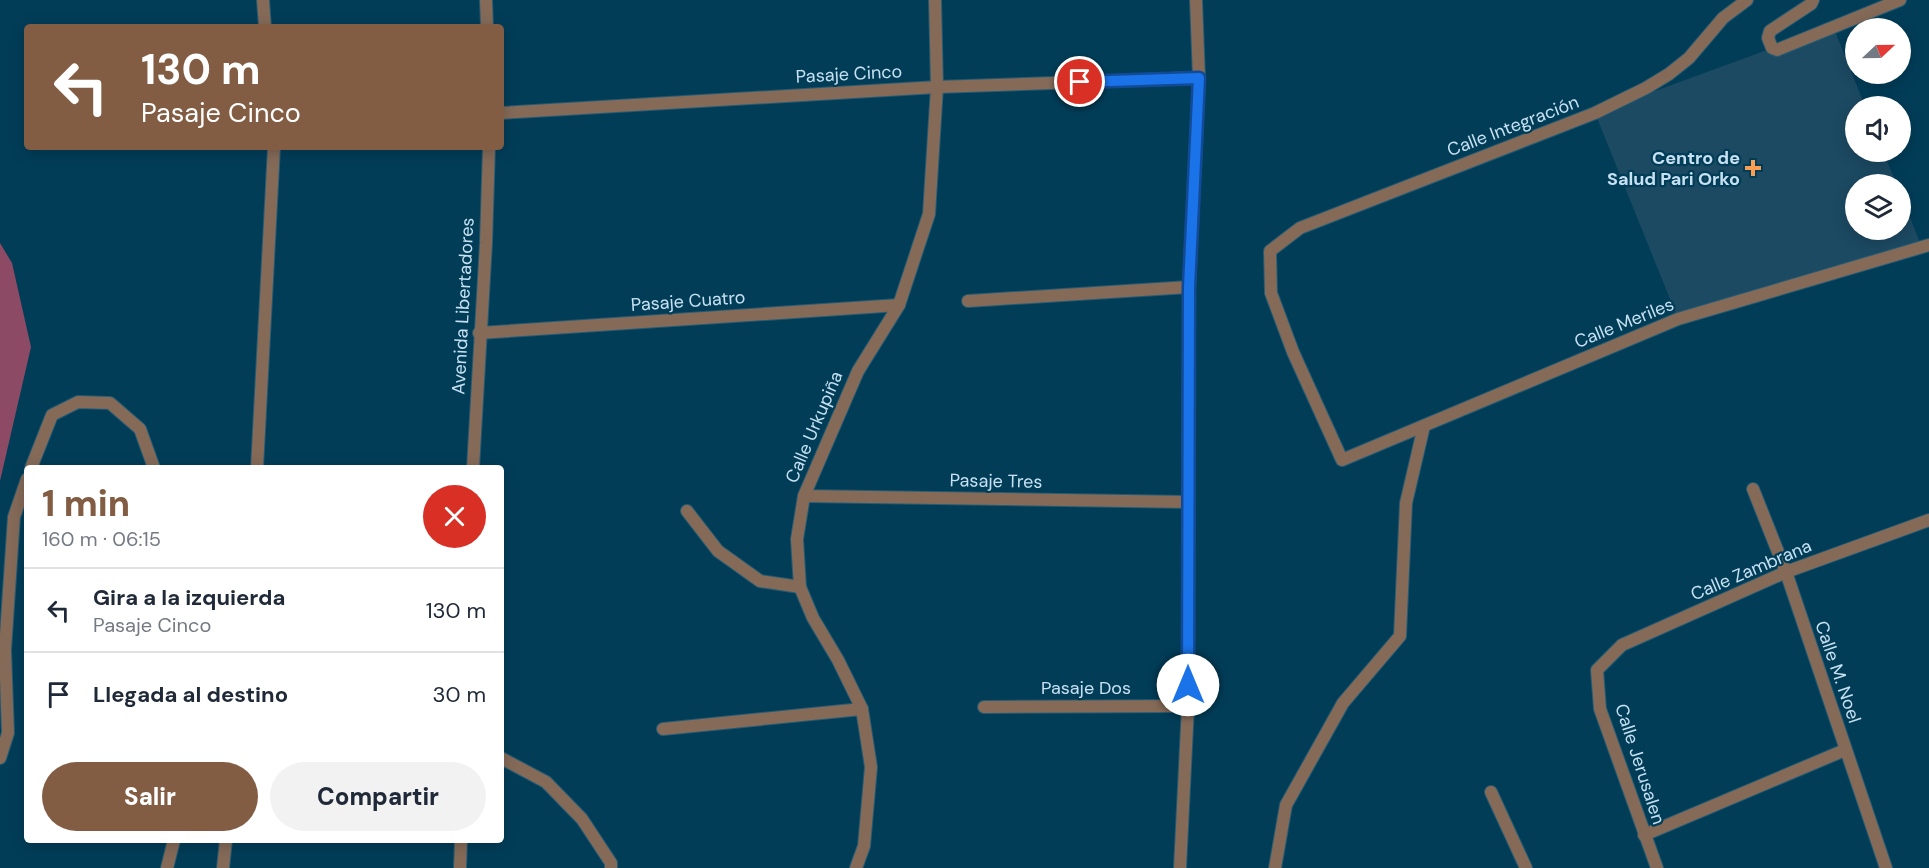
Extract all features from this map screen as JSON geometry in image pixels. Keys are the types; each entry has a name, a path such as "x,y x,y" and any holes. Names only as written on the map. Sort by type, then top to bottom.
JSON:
{"street":[{"path":"263,0 265,24"},
{"path":"486,0 487,24"},
{"name":"Calle Urkupiña","path":"856,868 864,846 871,767 862,708 838,660 813,618 800,587 797,539 804,496 858,371 899,305 929,214 937,87 935,0"},
{"path":"1179,868 1188,706 1189,287 1199,78 1196,0"},
{"name":"Calle Integración","path":"1342,460 1293,352 1271,292 1270,251 1300,228 1595,113 1646,88 1689,58 1723,18 1747,0"},
{"path":"1813,0 1811,4 1770,31 1768,38 1772,48 1777,50 1900,0"},
{"name":"Pasaje Cinco","path":"504,113 937,87 1199,78"},
{"path":"257,465 274,150"},
{"name":"Avenida Libertadores","path":"472,465 486,243 489,150"},
{"name":"Calle Meriles","path":"1342,460 1678,319 1929,245"},
{"path":"968,301 1189,287"},
{"name":"Pasaje Cuatro","path":"479,333 899,305"},
{"path":"32,465 52,415 78,402 110,403 140,429 153,465"},
{"path":"1275,868 1286,805 1343,704 1400,636 1406,503 1424,426"},
{"path":"0,759 8,733 5,650 14,517 24,488"},
{"name":"Calle M. Noel","path":"1753,489 1786,573 1886,868"},
{"name":"Pasaje Tres","path":"804,496 1189,502"},
{"path":"687,511 718,551 760,581 800,587"},
{"name":"Calle Zambrana","path":"1597,670 1622,645 1786,573 1929,520"},
{"name":"Calle Jerusalen","path":"1597,670 1600,709 1657,868"},
{"name":"Pasaje Dos","path":"984,706 1188,706"},
{"path":"663,729 862,708"},
{"path":"1644,835 1845,750"},
{"path":"504,760 546,782 582,819 612,868"},
{"path":"1491,792 1526,868"},
{"path":"167,868 173,843"},
{"path":"223,868 226,843"},
{"path":"460,868 461,843"}],"shaded area":[{"name":"Centro de Salud Pari Orko","path":"1833,26 1845,56 1845,84 1856,84 1861,96 1845,96 1845,162 1887,162 1893,174 1845,174 1845,240 1911,240 1911,220 1922,248 1678,319 1595,113"},
{"path":"0,243 12,263 31,347 0,481"}],"place":[{"name":"Centro de Salud Pari Orko","path":"1753,168"}],"route":[{"path":"1080,82 1199,78 1189,287 1188,685"}]}
